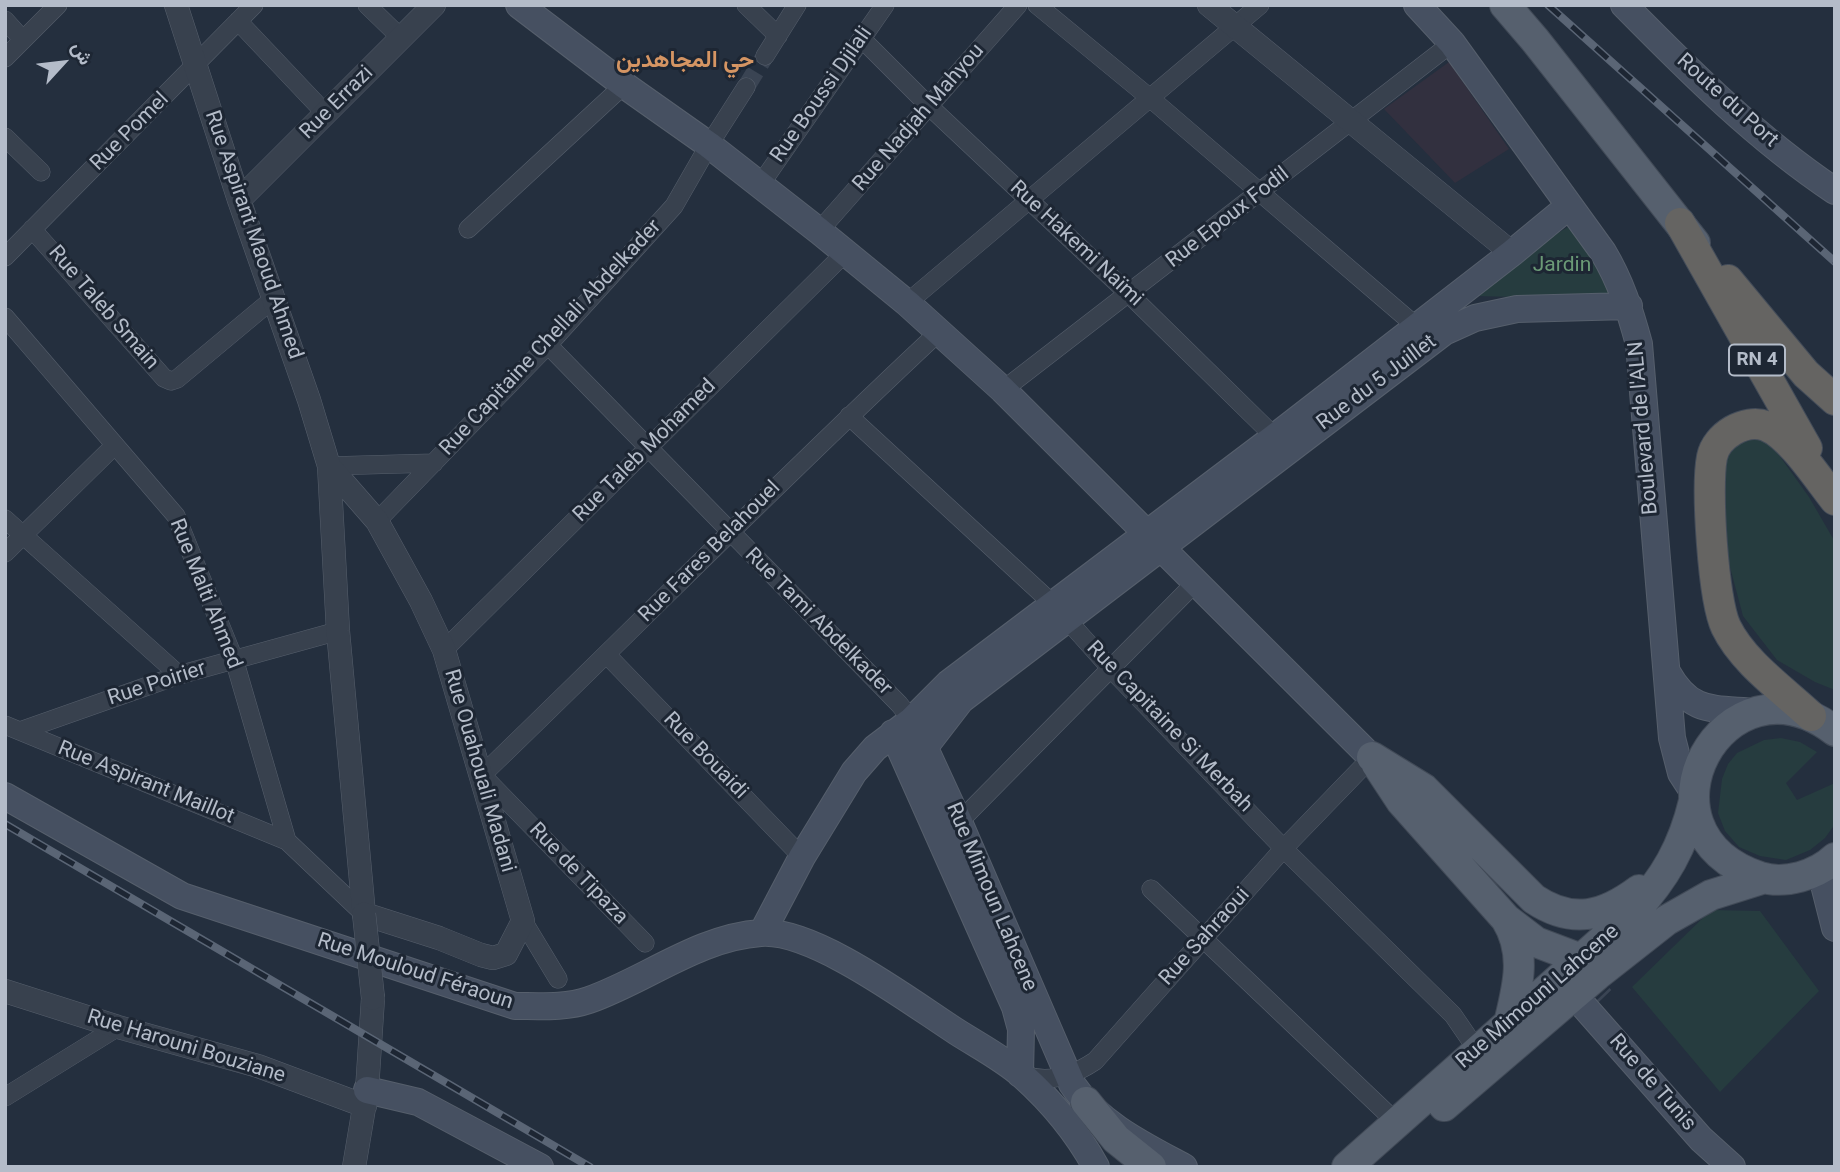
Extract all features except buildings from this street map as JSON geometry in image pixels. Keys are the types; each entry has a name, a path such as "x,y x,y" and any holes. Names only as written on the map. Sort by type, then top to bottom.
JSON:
{"highway":[{"name":"RN 4","path":"1680,223 1806,374 1835,400"},
{"name":"RN 4","path":"1680,223 1835,498"},
{"path":"1825,722 1746,657 1725,625 1720,609 1710,490 1712,457 1717,442 1733,430 1746,425 1763,425 1778,432 1835,498"}],"main road":[{"path":"519,5 624,85 709,145 940,331 1003,390 1372,757 1401,801 1536,942 1589,982"},
{"name":"Boulevard de l'ALN","path":"1417,5 1452,43 1608,261 1629,306 1639,344 1672,738 1681,773 1694,797"},
{"name":"RN 4","path":"1505,5 1680,223"},
{"name":"Route du Port","path":"1625,5 1714,94 1835,191"},
{"path":"924,748 961,700 1061,612 1282,444 1417,327 1569,206"},
{"path":"1680,223 1797,377 1835,417"},
{"path":"1465,289 1475,317"},
{"name":"Rue du 5 Juillet","path":"1282,444 1444,332 1475,317 1517,309 1629,306"},
{"path":"1775,336 1835,385"},
{"path":"762,933 802,857 855,772 876,748 949,683 1061,612"},
{"path":"1665,667 1684,697 1696,705 1757,712 1793,710 1825,722"},
{"name":"Rue Mimouni Lahcene","path":"1347,1167 1509,1023 1589,982 1659,883 1677,852 1686,832 1699,766 1712,741 1732,723 1757,712"},
{"name":"Rue Mimoun Lahcene","path":"902,727 924,748 959,822 1068,1075 1086,1102 1122,1132 1184,1167"},
{"name":"Rue Mimoun Lahcene","path":"902,727 1015,1007 1021,1029 1020,1074"},
{"path":"1372,757 1424,789 1534,900 1559,912 1586,915 1614,906 1646,884 1677,852"},
{"name":"Rue Mouloud Féraoun","path":"5,796 182,896 516,1006 554,1006 587,1001 715,943 762,933 789,936 820,947 896,992 1020,1074 1064,1118 1096,1167"},
{"path":"1694,797 1701,828 1716,852 1738,869 1765,878 1784,879 1802,876 1830,862 1835,928"},
{"name":"Rue Mimouni Lahcene","path":"1375,1167 1589,982 1688,906 1732,887 1765,878"},
{"path":"1509,1023 1520,968 1514,932 1516,919"},
{"name":"Rue de Tunis","path":"1589,982 1701,1139 1732,1167"},
{"name":"Rue de Tunis","path":"1589,982 1742,1167"},
{"path":"366,1098 418,1102 541,1167"},
{"path":"1086,1102 1116,1139 1151,1167"}],"street":[{"path":"5,58 58,5"},
{"name":"Rue Aspirant Maoud Ahmed","path":"176,5 329,466"},
{"name":"Rue Pomel","path":"5,257 254,5"},
{"path":"367,5 401,38"},
{"name":"Rue Errazi","path":"239,200 434,5"},
{"path":"746,5 778,36"},
{"path":"765,56 797,5"},
{"name":"Rue Boussi Djilali","path":"760,186 885,5"},
{"name":"Rue Nadjah Mahyou","path":"819,231 1018,5"},
{"path":"1037,5 1150,98 1417,327"},
{"path":"1209,5 1512,253"},
{"path":"907,303 1260,5"},
{"path":"5,20 23,40"},
{"path":"238,21 326,114"},
{"name":"Rue Hakemi Naïmi","path":"862,39 1282,444"},
{"name":"Rue Epoux Fodil","path":"1003,390 1452,43"},
{"path":"468,229 624,85"},
{"name":"Rue Capitaine Chellali Abdelkader","path":"377,521 548,345 674,206 746,87"},
{"path":"5,137 41,172"},
{"name":"Rue Taleb Smain","path":"33,229 164,378 171,381 177,379 273,299"},
{"name":"Rue Taleb Mohamed","path":"444,650 846,253"},
{"name":"Rue Malti Ahmed","path":"5,317 176,516 234,659 287,841"},
{"name":"Rue Fares Belahouel","path":"482,775 729,531 940,331"},
{"name":"Rue Tami Abdelkader","path":"548,345 899,704 902,727"},
{"name":"Rue Capitaine Si Merbah","path":"849,416 1061,612 1111,669 1284,848 1453,1015 1477,1050"},
{"path":"5,553 115,445"},
{"path":"354,1167 366,1098 373,998 338,631 329,466 434,463"},
{"name":"Rue Ouahouali Madani","path":"329,466 377,521 421,601 444,650 523,921"},
{"path":"5,519 179,676"},
{"path":"959,822 1195,583"},
{"name":"Rue Poirier","path":"12,728 234,659 338,631"},
{"name":"Rue Bouaidi","path":"607,654 802,857"},
{"path":"5,717 12,728"},
{"name":"Rue Aspirant Maillot","path":"12,728 287,841"},
{"name":"Rue Sahraoui","path":"1020,1074 1047,1079 1068,1075 1095,1061 1284,848 1372,757"},
{"name":"Rue de Tipaza","path":"482,775 645,943"},
{"path":"287,841 364,914 493,958 506,954 523,921"},
{"path":"1151,889 1396,1122"},
{"path":"523,921 558,979"},
{"name":"Rue Harouni Bouziane","path":"5,991 118,1027 366,1098"},
{"path":"5,1097 118,1027"}],"shaded area":[{"path":"1449,62 1509,149 1455,183 1384,109"}],"green space":[{"name":"Jardin","path":"1573,224 1614,295 1554,298 1477,296 1533,248"},
{"path":"1751,436 1766,437 1809,497 1835,542 1835,690 1777,660 1743,616 1726,552 1724,466 1734,445"},
{"path":"1781,738 1800,742 1817,752 1786,783 1797,800 1835,783 1835,824 1825,838 1810,850 1786,860 1760,856 1739,847 1725,831 1718,813 1722,779 1728,764 1737,753 1764,740"},
{"path":"1711,910 1760,911 1819,991 1720,1092 1632,987"}],"tunnel":[{"path":"746,87 765,56"},
{"path":"1573,969 1602,999"}],"railway":[{"path":"1548,5 1835,262"},
{"path":"5,824 590,1167"}],"district":[{"name":"حي المجاهدين","path":"685,61"}]}
